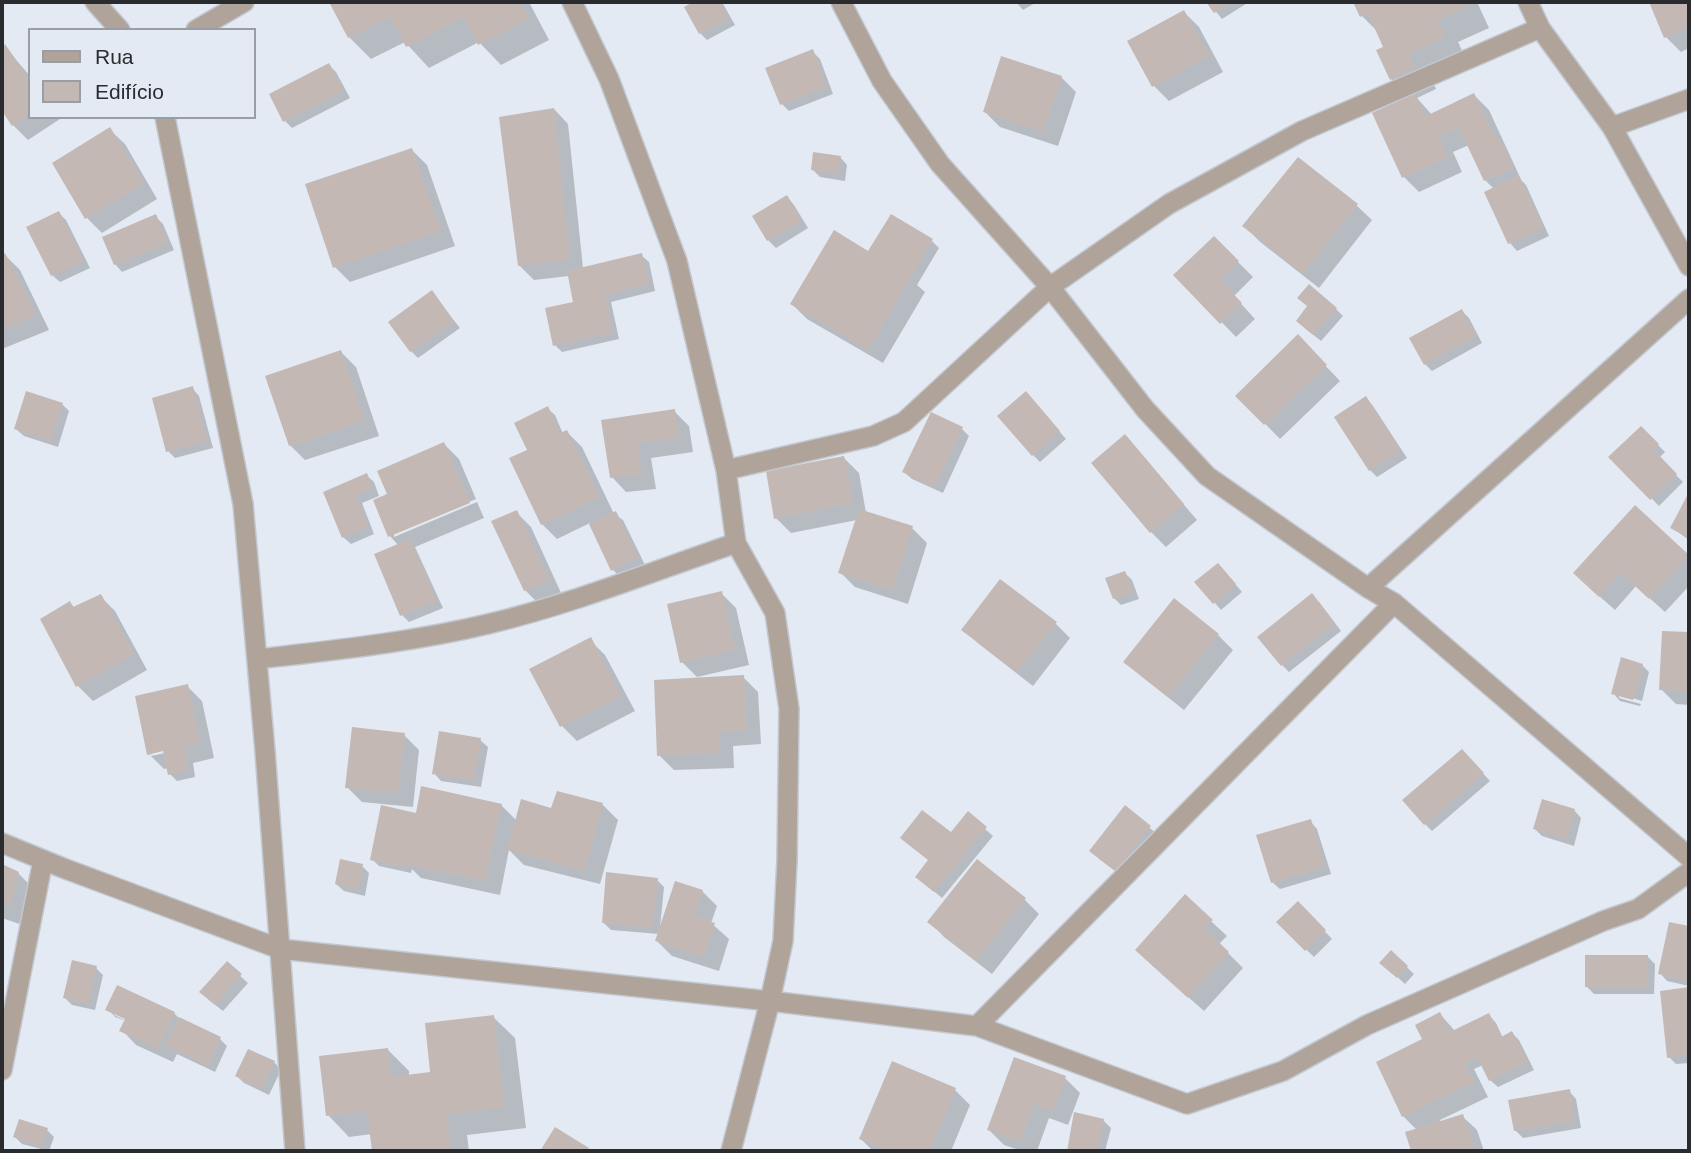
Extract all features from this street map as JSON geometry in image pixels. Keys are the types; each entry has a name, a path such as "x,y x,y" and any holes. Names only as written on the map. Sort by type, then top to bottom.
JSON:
{"street":[{"path":"95,2 118,28"},
{"path":"199,28 244,2"},
{"path":"572,2 609,79 677,261 726,470 736,543 775,613 789,709 783,941 731,1151"},
{"path":"841,2 882,80 940,164 1050,287 1145,409 1207,476 1368,588 1394,603 1689,858"},
{"path":"1528,2 1540,28 1612,127 1689,266"},
{"path":"726,470 873,436 904,422 1050,287 1169,204 1303,131 1540,28"},
{"path":"1612,127 1689,99"},
{"path":"165,119 243,504 258,659 295,1151"},
{"path":"1368,588 1689,299"},
{"path":"258,659 394,643 487,624 543,609 736,543"},
{"path":"977,1026 1394,603"},
{"path":"2,842 280,950 770,1001 977,1026 1187,1104 1283,1071 1367,1025 1603,921 1638,909 1689,872"},
{"path":"2,1070 43,860"}],"building":[{"path":"329,2 520,2 529,19 478,45 464,17 406,47 390,17 348,38"},
{"path":"693,2 720,2 729,18 699,34 684,7"},
{"path":"1206,2 1231,2 1214,13"},
{"path":"1353,2 1467,2 1469,6 1438,20 1446,37 1409,54 1416,67 1390,80 1376,50 1383,47 1368,13 1360,17"},
{"path":"1649,2 1689,2 1689,27 1664,38"},
{"path":"1184,10 1209,56 1152,87 1127,41"},
{"path":"5,44 28,77 28,116 12,126 2,111 2,47"},
{"path":"813,49 827,87 780,105 765,68"},
{"path":"1001,56 1062,76 1043,132 983,112"},
{"path":"329,63 344,90 283,122 269,94"},
{"path":"1415,93 1426,116 1474,93 1513,168 1484,181 1459,128 1439,137 1448,157 1402,178 1372,113"},
{"path":"554,108 570,260 518,266 499,117"},
{"path":"110,127 144,183 85,219 52,163"},
{"path":"412,148 441,231 333,268 305,184"},
{"path":"813,152 841,156 838,174 811,170"},
{"path":"1298,157 1358,204 1303,274 1242,226"},
{"path":"1519,175 1543,228 1508,244 1484,192"},
{"path":"787,195 802,220 767,241 752,216"},
{"path":"59,211 84,261 51,276 26,227"},
{"path":"156,214 168,243 114,265 102,237"},
{"path":"891,214 933,239 868,350 790,304 834,230 868,251"},
{"path":"1214,236 1239,261 1220,280 1242,303 1220,324 1173,275"},
{"path":"5,253 36,315 2,329 2,255"},
{"path":"642,253 649,284 605,295 613,332 553,346 545,308 573,302 567,271"},
{"path":"1309,284 1337,308 1313,335 1296,321 1307,306 1297,298"},
{"path":"432,290 454,321 410,352 388,322"},
{"path":"1462,309 1476,336 1424,365 1409,338"},
{"path":"1298,334 1327,365 1264,425 1235,396"},
{"path":"341,350 365,421 289,446 265,376"},
{"path":"193,386 207,441 166,452 152,398"},
{"path":"26,391 63,403 51,441 14,429"},
{"path":"1026,391 1060,431 1032,456 997,416"},
{"path":"1366,396 1401,450 1369,471 1334,417"},
{"path":"548,406 560,433 567,430 600,497 541,525 509,458 527,450 514,423"},
{"path":"675,409 679,438 637,443 642,474 610,478 601,420"},
{"path":"931,412 963,427 935,487 902,472"},
{"path":"1641,426 1659,444 1653,449 1677,474 1650,500 1608,457"},
{"path":"1125,434 1184,504 1150,533 1091,463"},
{"path":"444,442 470,503 388,537 373,500 387,494 377,471"},
{"path":"844,456 853,503 774,519 766,471"},
{"path":"367,473 373,488 356,496 368,526 342,538 323,492"},
{"path":"1689,492 1689,538 1670,528"},
{"path":"1635,505 1689,555 1649,599 1620,572 1599,597 1573,573"},
{"path":"859,509 913,526 893,590 838,573"},
{"path":"517,510 549,580 524,591 491,521"},
{"path":"616,511 638,557 611,571 589,524"},
{"path":"410,539 437,601 400,616 374,554"},
{"path":"1218,563 1236,584 1213,604 1194,582"},
{"path":"1125,571 1133,592 1113,599 1105,578"},
{"path":"1000,579 1057,622 1017,672 961,630"},
{"path":"722,591 735,650 680,663 667,604"},
{"path":"1312,593 1335,623 1281,666 1257,637"},
{"path":"101,594 134,654 76,687 40,619 70,601 73,607"},
{"path":"1174,598 1219,634 1168,697 1123,662"},
{"path":"1662,631 1689,632 1689,691 1659,690"},
{"path":"591,637 621,696 560,727 529,669"},
{"path":"1621,657 1643,664 1633,700 1611,694"},
{"path":"744,675 747,730 719,732 720,753 657,756 654,680"},
{"path":"188,684 200,743 184,747 189,770 168,775 163,751 147,755 135,696"},
{"path":"352,727 405,733 398,793 345,788"},
{"path":"439,731 481,738 474,781 432,774"},
{"path":"1462,749 1484,773 1424,825 1402,800"},
{"path":"421,786 502,804 485,881 404,864 404,867 370,860 381,805 416,813"},
{"path":"557,791 603,803 585,871 507,850 521,799 551,808"},
{"path":"1542,799 1575,809 1567,839 1533,829"},
{"path":"1125,805 1151,826 1115,871 1089,851"},
{"path":"922,810 951,832 968,811 987,827 934,892 915,877 928,860 900,838"},
{"path":"1311,819 1325,867 1271,883 1256,835"},
{"path":"340,859 363,864 358,889 335,884"},
{"path":"977,859 1026,898 976,961 927,922"},
{"path":"2,864 19,872 10,907 2,905"},
{"path":"606,872 658,878 652,928 602,923"},
{"path":"675,881 703,890 694,916 715,923 704,957 655,941"},
{"path":"1185,894 1213,920 1204,928 1229,952 1188,998 1135,950"},
{"path":"1298,901 1326,930 1305,951 1276,922"},
{"path":"1669,922 1689,926 1687,981 1658,974"},
{"path":"1391,950 1408,966 1397,978 1379,963"},
{"path":"1585,955 1648,955 1648,988 1585,987"},
{"path":"72,960 97,966 88,1004 63,998"},
{"path":"227,961 242,974 215,1005 199,992"},
{"path":"117,985 175,1012 158,1049 119,1031 125,1019 105,1010"},
{"path":"1689,987 1689,1055 1667,1058 1660,991"},
{"path":"1440,1012 1450,1032 1489,1013 1501,1037 1512,1031 1528,1062 1489,1081 1477,1057 1465,1063 1474,1082 1402,1117 1376,1062 1422,1039 1415,1025"},
{"path":"494,1015 505,1107 447,1114 451,1151 372,1151 367,1111 326,1116 319,1056 388,1048 391,1077 430,1072 425,1023"},
{"path":"179,1017 221,1037 208,1066 166,1046"},
{"path":"248,1049 275,1061 261,1089 235,1076"},
{"path":"1014,1057 1066,1076 1053,1111 1034,1104 1020,1142 987,1130"},
{"path":"892,1061 956,1088 930,1151 887,1151 859,1139"},
{"path":"1570,1089 1574,1121 1514,1131 1508,1100"},
{"path":"1074,1112 1104,1119 1097,1151 1067,1151"},
{"path":"1463,1114 1475,1151 1411,1151 1405,1132"},
{"path":"19,1119 48,1128 41,1147 13,1137"},
{"path":"555,1127 589,1148 587,1151 540,1151"}]}
